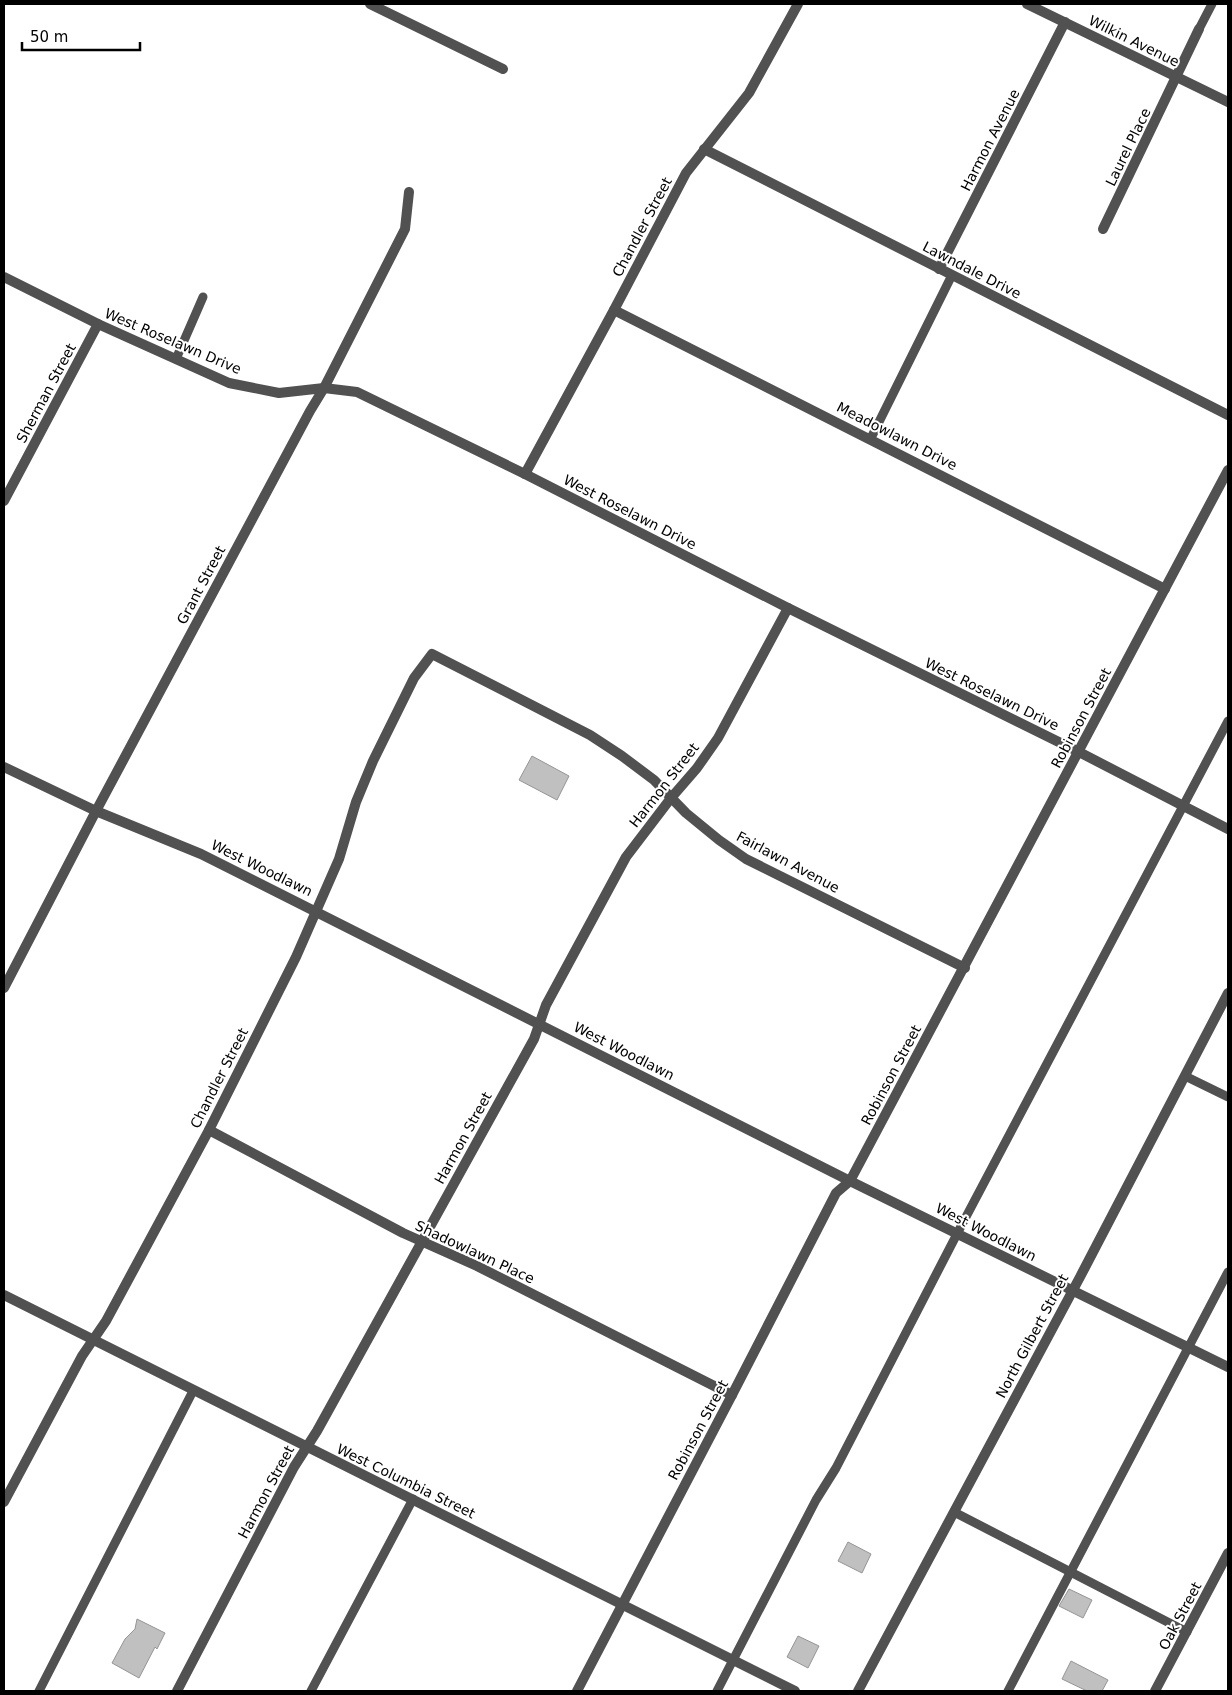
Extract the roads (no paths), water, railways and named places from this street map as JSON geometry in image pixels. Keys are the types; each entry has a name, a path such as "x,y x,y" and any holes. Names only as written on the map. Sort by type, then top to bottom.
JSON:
{"street":[{"path":"370,4 503,69"},
{"name":"Chandler Street","path":"525,474 686,173 749,93 798,4"},
{"name":"Wilkin Avenue","path":"1027,4 1228,102"},
{"name":"Harmon Avenue","path":"939,269 1064,22"},
{"name":"Laurel Place","path":"1103,229 1200,29"},
{"name":"Lawndale Drive","path":"704,148 1228,415"},
{"name":"Grant Street","path":"4,988 96,811 310,410 324,388 405,229 409,192"},
{"name":"West Roselawn Drive","path":"4,277 98,324 229,383 279,393 324,388 357,392 525,474 788,608 1079,752 1228,829"},
{"name":"Meadowlawn Drive","path":"614,310 871,438 1165,589"},
{"name":"Sherman Street","path":"4,501 98,324"},
{"name":"Robinson Street","path":"577,1691 836,1193 850,1180 965,968 1062,781 1228,470"},
{"name":"Harmon Street","path":"177,1691 294,1467 317,1431 534,1039 546,1005 626,856 698,768 718,738 788,608"},
{"name":"Chandler Street","path":"4,1502 82,1356 106,1321 208,1130 296,957 339,859 356,802 373,761 414,678 432,654"},
{"name":"Fairlawn Avenue","path":"432,654 590,735 654,780 686,813 746,859 965,968"},
{"name":"West Woodlawn","path":"4,766 96,811 201,854 850,1180 958,1232 1072,1291 1228,1367"},
{"name":"North Gilbert Street","path":"858,1691 1072,1291 1228,993"},
{"name":"Shadowlawn Place","path":"208,1130 421,1241 477,1266 732,1395"},
{"name":"West Columbia Street","path":"4,1295 795,1691"},
{"name":"Oak Street","path":"1155,1691 1188,1632 1228,1553"}],"lane":[{"path":"1200,29 1212,4"},
{"path":"871,438 952,275"},
{"path":"176,360 203,297"},
{"path":"717,1691 1228,721"},
{"path":"1185,1076 1228,1097"},
{"path":"1008,1691 1228,1272"},
{"path":"39,1691 193,1391"},
{"path":"311,1691 413,1499"},
{"path":"954,1512 1188,1632"}]}
